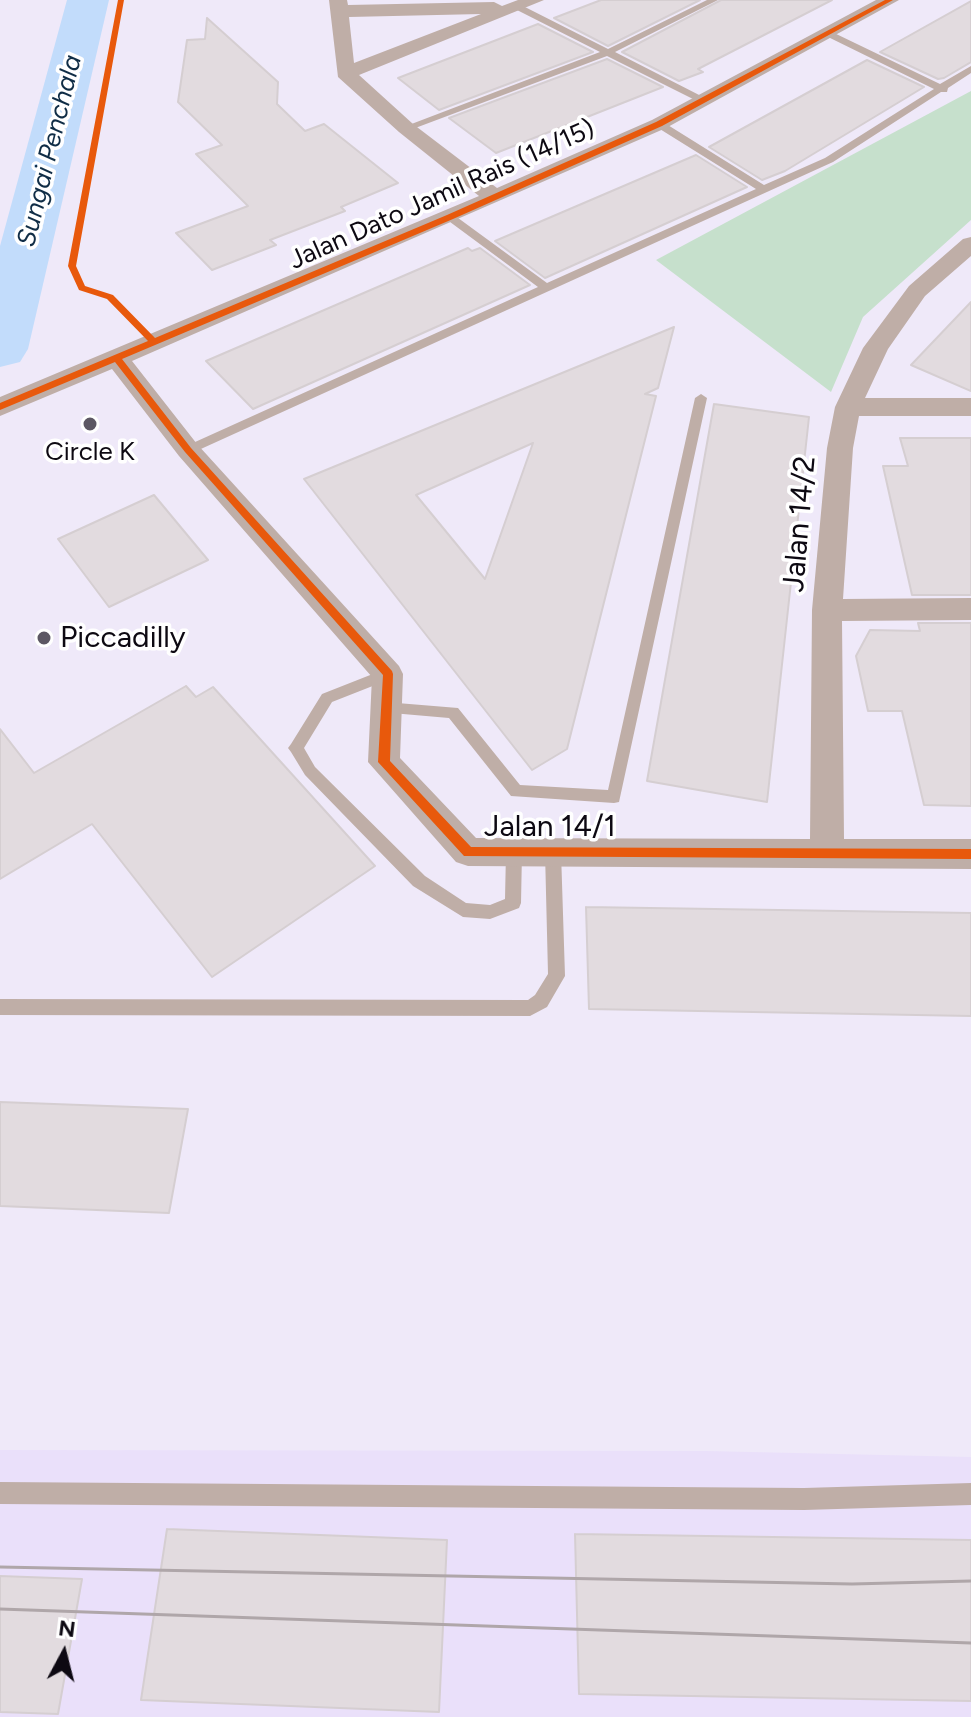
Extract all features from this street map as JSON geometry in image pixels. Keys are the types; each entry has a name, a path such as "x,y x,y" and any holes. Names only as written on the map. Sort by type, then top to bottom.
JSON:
{"street":[{"name":"Jalan Dato Jamil Rais (14/15)","path":"0,407 450,217 659,124 890,0"},
{"path":"495,197 406,128 345,73 338,5 527,4"},
{"path":"345,73 527,4"},
{"name":"Jalan 14/2","path":"827,854 827,610 840,448 848,407 876,348 917,291 971,244"},
{"path":"117,358 188,450 388,674"},
{"path":"848,407 971,407"},
{"path":"827,610 971,609"},
{"name":"Jalan 14/1","path":"388,674 384,762 468,852 971,854"}],"lane":[{"path":"406,128 606,53 714,0"},
{"path":"527,4 606,53 702,100"},
{"path":"827,33 944,90"},
{"path":"188,450 829,160 944,90 971,69"},
{"path":"659,124 763,189"},
{"path":"450,217 547,288"},
{"path":"385,708 453,712 516,791 614,797 701,398"},
{"path":"388,674 327,698 296,748 310,771 419,881 463,910 490,912 513,903 514,852"},
{"path":"0,1007 530,1008 541,1001 557,976 553,852"},
{"path":"0,1493 804,1499 971,1494"}],"shaded area":[{"path":"0,1450 707,1451 971,1457 971,1717 0,1717"}],"green space":[{"path":"971,91 971,220 863,317 831,392 656,260"}],"building":[{"path":"601,0 700,0 608,46 554,18"},
{"path":"721,0 832,0 698,69 703,72 679,81 622,52"},
{"path":"971,1 971,62 944,78 938,79 880,52"},
{"path":"207,18 278,82 277,104 305,131 324,124 398,183 341,207 345,211 270,240 276,245 212,270 176,233 248,206 196,154 222,145 178,102 187,40 205,39"},
{"path":"538,24 593,52 439,110 398,78"},
{"path":"607,59 663,87 496,153 449,118"},
{"path":"867,60 924,87 785,171 762,180 709,147"},
{"path":"696,155 747,187 545,278 495,241"},
{"path":"468,248 472,251 480,248 530,285 253,409 206,361"},
{"path":"971,302 971,391 911,365"},
{"path":"674,327 658,388 645,394 656,396 567,749 532,770 304,479","holes":["533,443 485,579 416,495"]},
{"path":"714,404 809,417 767,802 647,781"},
{"path":"900,438 971,438 971,595 912,595 883,466 908,466"},
{"path":"154,495 208,560 109,607 58,539"},
{"path":"918,623 971,623 971,806 924,805 902,711 868,711 856,656 870,630 920,631"},
{"path":"186,686 196,697 213,687 375,866 212,977 92,824 0,879 0,729 34,773"},
{"path":"586,907 971,913 971,1016 589,1009"},
{"path":"0,1102 188,1109 169,1213 0,1206"},
{"path":"167,1529 447,1540 439,1712 141,1700"},
{"path":"575,1534 971,1540 971,1701 579,1694"},
{"path":"0,1576 82,1579 58,1714 0,1712"}],"waterway":[{"name":"Sungai Penchala","path":"0,349 88,0"}],"tram line":[{"path":"0,1567 852,1584 971,1581"},
{"path":"0,1609 971,1643"}],"cycle path":[{"path":"121,0 72,266 82,288 110,297 155,343"},
{"path":"0,407 450,217 659,124 890,0"},
{"path":"117,358 188,450 388,674 384,762 468,852 971,854"}],"place":[{"name":"Circle K","path":"90,424"},
{"name":"Piccadilly","path":"44,638"}]}
